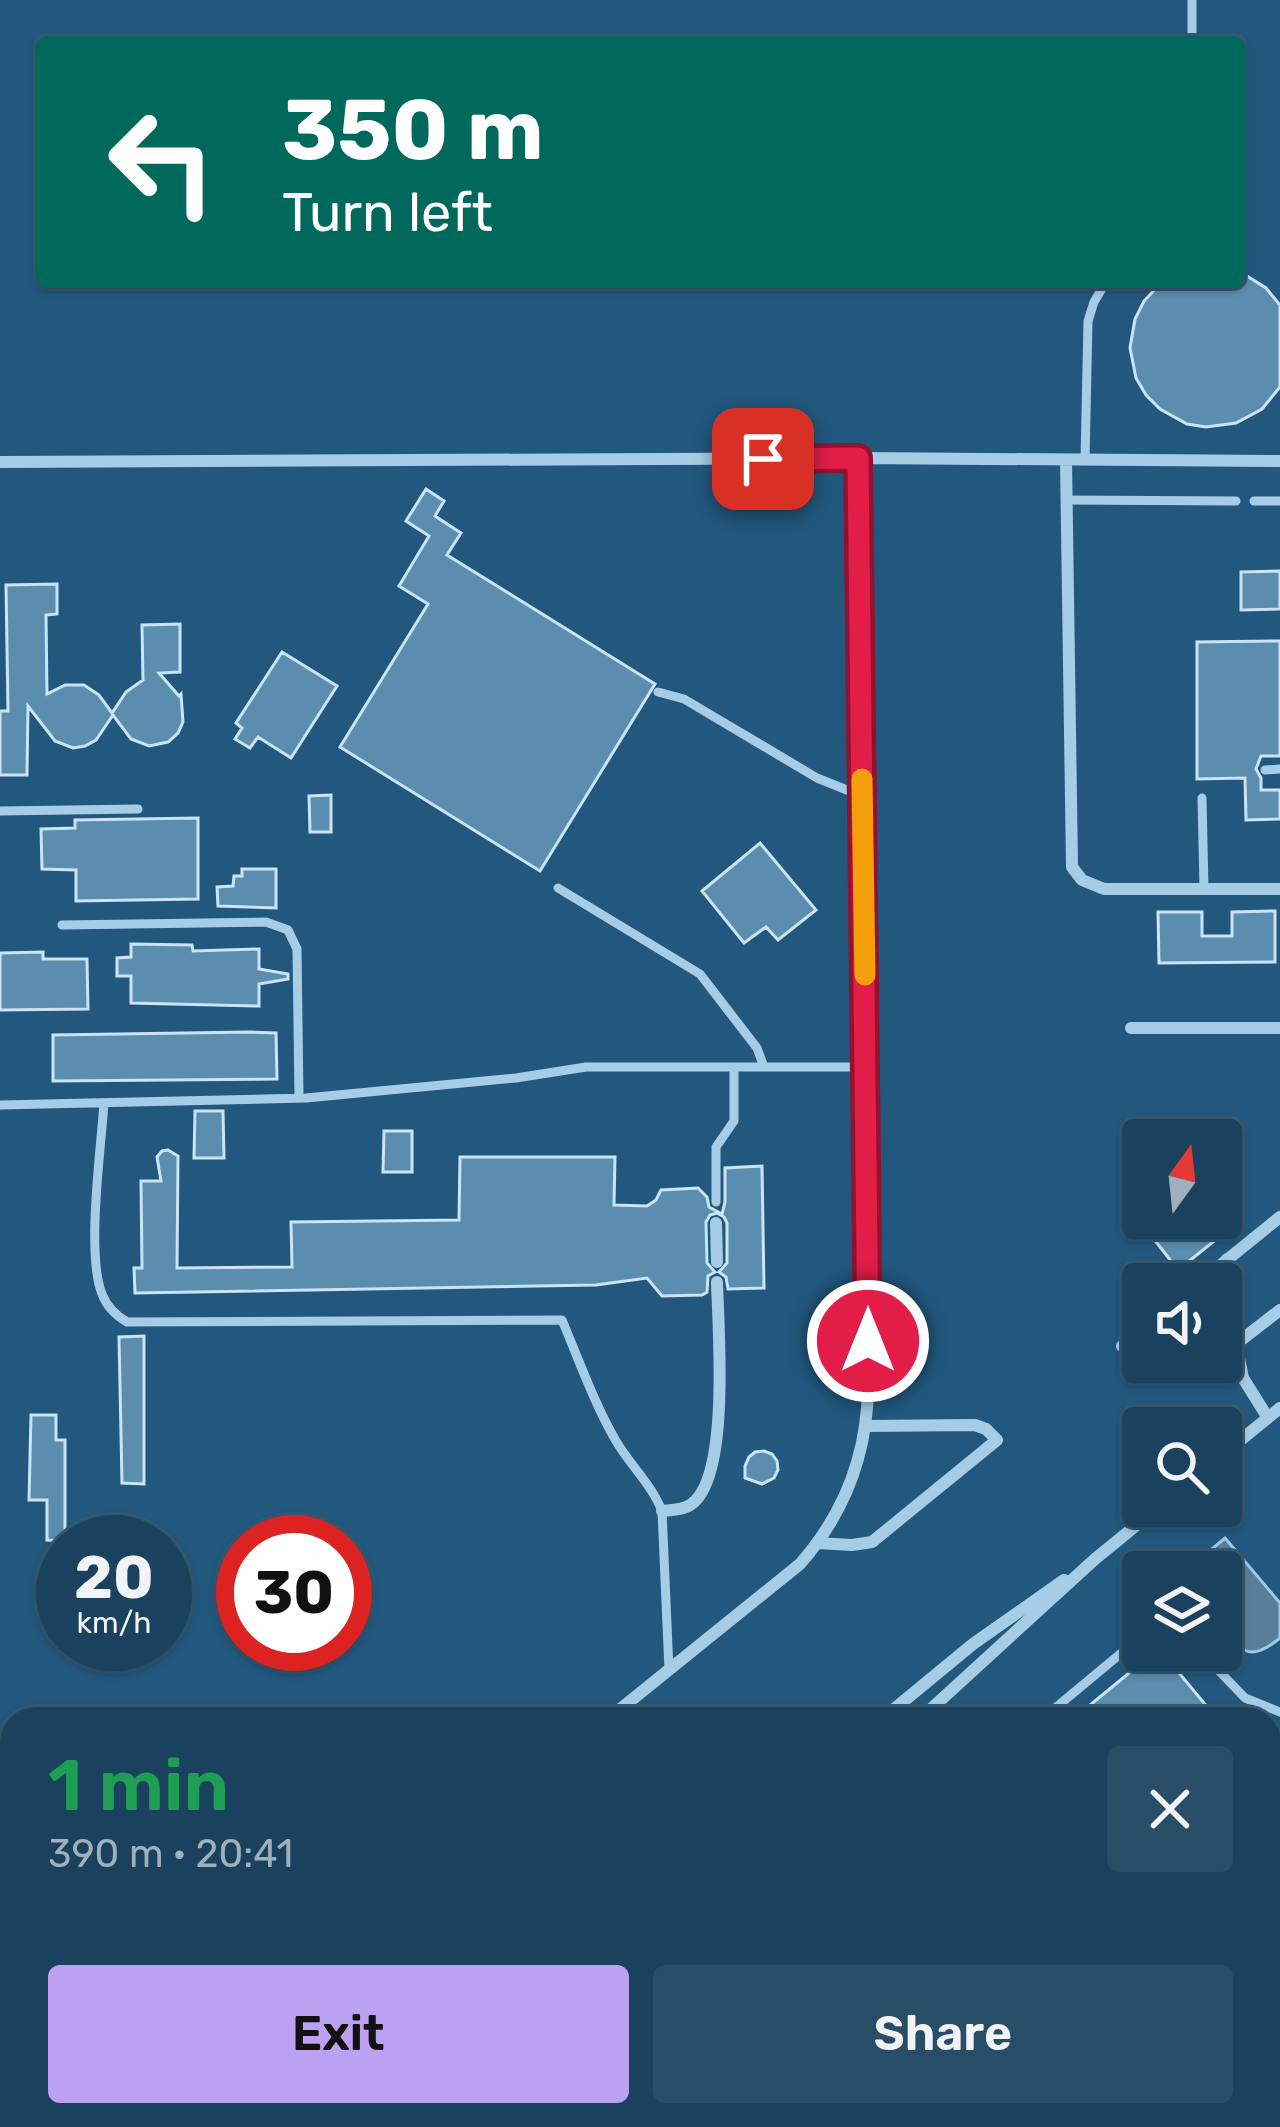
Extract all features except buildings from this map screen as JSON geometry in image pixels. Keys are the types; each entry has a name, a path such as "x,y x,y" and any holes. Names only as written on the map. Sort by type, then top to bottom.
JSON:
{"street":[{"path":"623,1707 793,1571 846,1496 866,1426 858,458"},
{"path":"1066,460 1072,867 1082,880 1104,889 1280,889"},
{"path":"0,462 1280,461"},
{"path":"1131,1028 1280,1028"},
{"path":"1223,1263 1280,1217"},
{"path":"716,1223 717,1262"},
{"path":"1228,1259 1228,1263"},
{"path":"662,1511 691,1505 713,1461 719,1428 717,1282"},
{"path":"1242,1339 1280,1310"},
{"path":"1242,1373 1268,1418"},
{"path":"1242,1439 1280,1408"},
{"path":"817,1543 872,1542 997,1440 974,1425 866,1426"},
{"path":"933,1707 1134,1527"},
{"path":"897,1707 973,1644 1095,1559"}],"lane":[{"path":"1192,0 1192,36"},
{"path":"1085,460 1088,321 1102,288"},
{"path":"1066,500 1235,501"},
{"path":"1254,501 1280,501"},
{"path":"658,692 684,699 817,778 862,796"},
{"path":"1265,770 1280,769"},
{"path":"1202,798 1204,889"},
{"path":"0,811 138,809"},
{"path":"558,888 700,974 758,1048 764,1066"},
{"path":"62,925 266,922 288,930 296,942 299,1098"},
{"path":"716,1202 716,1147 734,1120 734,1067"},
{"path":"0,1105 299,1098 576,1068 866,1067"},
{"path":"104,1102 95,1259 103,1295 112,1311 127,1322 562,1320 607,1425 662,1511 669,1670"},
{"path":"1056,1707 1122,1652"},
{"path":"1219,1671 1245,1698 1268,1707"}],"water":[{"path":"1225,1538 1236,1551 1209,1551"},
{"path":"1242,1558 1280,1603 1280,1638 1261,1650 1242,1648"}],"slow traffic":[{"path":"862,779 865,975"}],"route":[{"path":"763,459 858,458 868,1341"}]}
